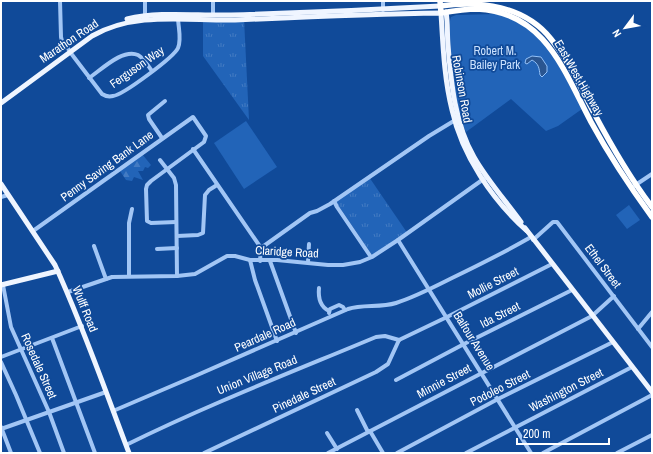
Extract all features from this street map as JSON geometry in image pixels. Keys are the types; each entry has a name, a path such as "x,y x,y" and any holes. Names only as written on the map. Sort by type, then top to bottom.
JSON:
{"highway":[{"name":"East West Highway","path":"443,3 460,2 496,6 514,12 532,21 543,31 558,48 652,217"},
{"name":"Robinson Road","path":"443,3 444,12"},
{"name":"East West Highway","path":"444,12 477,9 497,12 517,19 538,34 554,54 599,135 634,185 652,207"}],"main road":[{"name":"Marathon Road","path":"69,51 92,36 118,25 139,21 213,15 383,10 443,3"},
{"name":"Marathon Road","path":"1,101 101,28 124,20 145,16 233,20 444,12"},
{"name":"Robinson Road","path":"444,12 456,119 485,178 506,210 527,231 652,393"},
{"name":"Wulff Road","path":"1,184 58,271 68,292 129,453"},
{"path":"2,285 58,271"}],"street":[{"name":"Ferguson Way","path":"60,1 62,42 102,94 111,97 125,91 177,50 179,41 178,17"},
{"path":"145,1 145,16"},
{"path":"212,1 213,15"},
{"path":"383,1 383,10"},
{"path":"89,78 119,57 133,53 140,56 152,71"},
{"path":"162,138 149,120 148,115 165,101"},
{"name":"Penny Saving Bank Lane","path":"33,231 193,117 206,136 204,142 193,149"},
{"path":"261,248 313,212 330,204 456,119"},
{"path":"176,222 151,223 146,219 147,185 193,149 261,248 260,261"},
{"path":"160,160 174,178 176,185 177,276"},
{"path":"634,185 652,174"},
{"name":"Claridge Road","path":"68,292 106,279 129,276 177,276 195,274 227,256 260,261 308,262 343,265 360,262 372,257 398,240 485,178"},
{"path":"177,236 198,235 203,233 205,195 209,190 217,185"},
{"path":"1,197 8,195"},
{"path":"334,200 337,208 372,257"},
{"path":"330,204 337,208"},
{"path":"129,276 129,224 132,209"},
{"name":"Ethel Street","path":"532,238 552,222 556,222 652,347"},
{"name":"Peardale Road","path":"113,410 277,341 345,310 356,307 390,305 429,290 532,238"},
{"name":"Balfour Avenue","path":"398,240 531,453"},
{"path":"308,262 309,244"},
{"path":"94,246 106,279"},
{"path":"157,249 177,248"},
{"path":"250,260 254,280 277,341"},
{"path":"270,261 296,332"},
{"name":"Mollie Street","path":"399,340 552,264"},
{"name":"Rosedale Street","path":"2,285 11,328 49,412 64,453"},
{"path":"320,288 320,301 322,306 329,311 330,317"},
{"name":"Ida Street","path":"396,380 572,290"},
{"name":"Minnie Street","path":"328,453 481,372 592,316 614,296"},
{"path":"329,311 330,308 339,305 345,310"},
{"path":"638,329 652,312"},
{"path":"1,357 82,326"},
{"name":"Union Village Road","path":"126,445 229,397 376,337 386,336 399,340"},
{"path":"52,338 95,453"},
{"name":"Pinedale Street","path":"204,453 376,372 388,364 399,340"},
{"name":"Podoleo Street","path":"397,453 498,399 612,342"},
{"path":"1,362 40,453"},
{"name":"Washington Street","path":"466,453 632,367"},
{"path":"11,453 1,428 106,392"},
{"path":"543,453 652,393"},
{"path":"357,410 383,453"},
{"path":"327,432 337,449"},
{"path":"617,453 652,435"}],"green space":[{"name":"Robert M. Bailey Park","path":"496,14 523,24 538,37 553,56 582,109 558,126 546,131 511,99 466,132 459,115 453,78 450,48 451,17 456,15"},
{"path":"244,19 249,120 203,56 203,20"},
{"path":"246,121 277,167 244,189 214,143"},
{"path":"142,154 151,165 148,168 145,167 143,171 138,171 143,180 134,177 132,181 126,180 120,171"},
{"path":"369,177 408,234 372,255 336,202"},
{"path":"629,205 640,220 627,229 616,215"}],"shaded area":[{"path":"532,56 541,57 547,66 547,72 542,77 536,63 532,60 527,64 525,63 526,59"}]}
